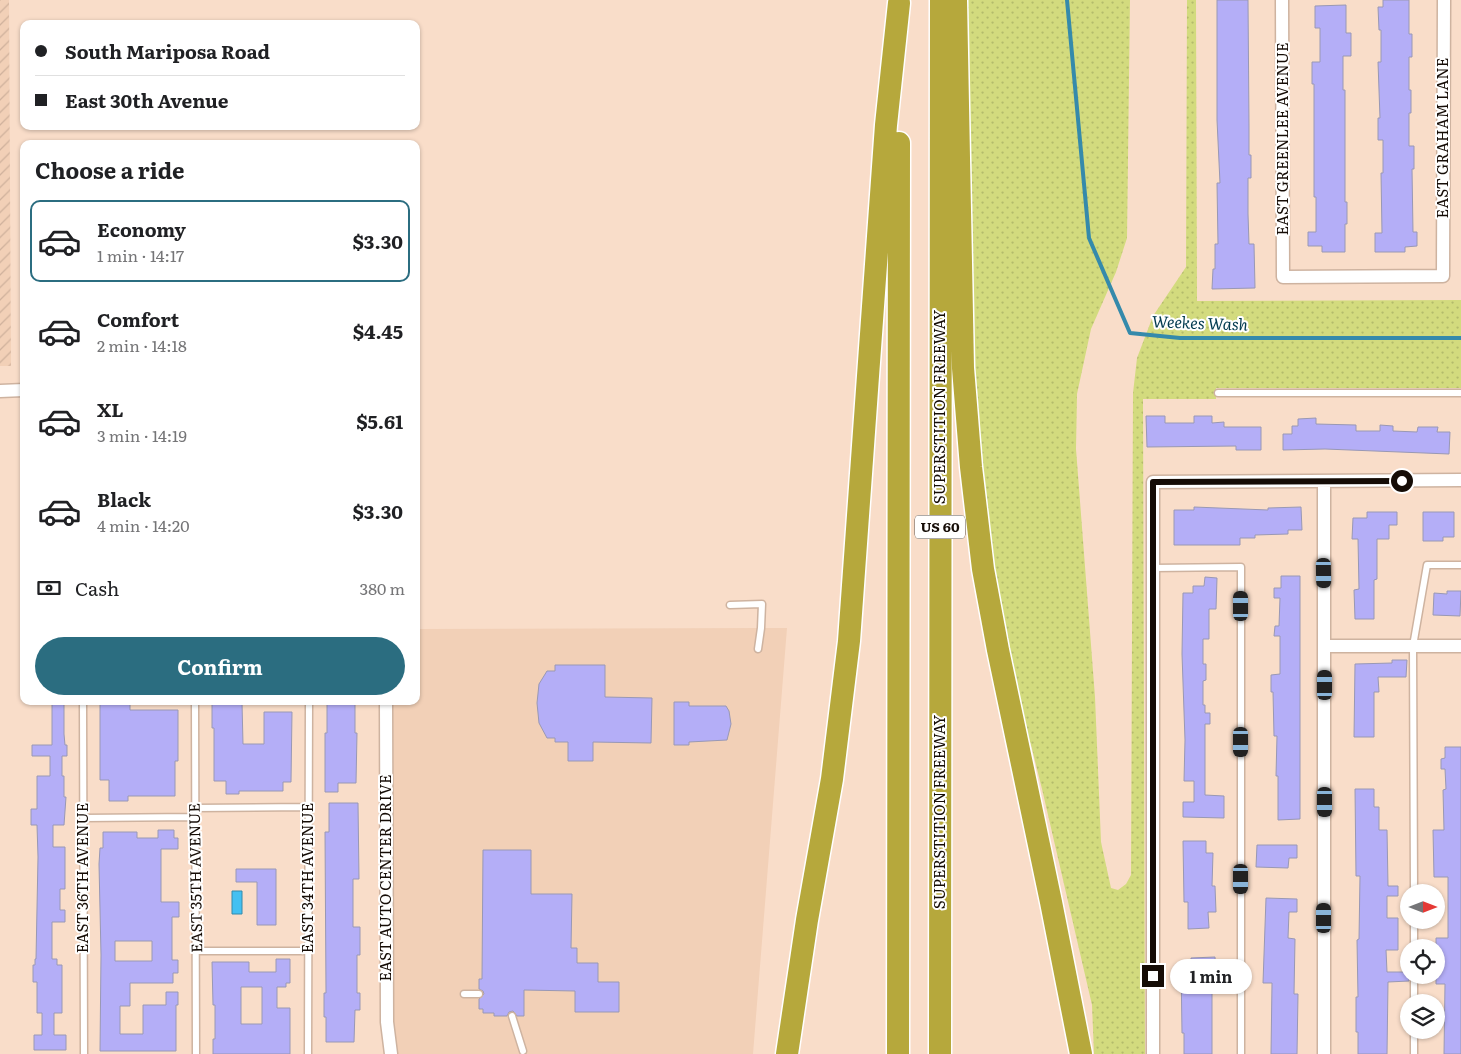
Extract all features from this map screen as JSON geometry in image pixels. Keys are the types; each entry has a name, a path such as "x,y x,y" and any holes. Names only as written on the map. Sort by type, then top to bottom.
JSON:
{"highway":[{"name":"SUPERSTITION FREEWAY","path":"940,0 940,1054"},
{"path":"956,0 963,368 971,467 983,568 998,650 1081,1054"},
{"path":"787,1054 807,920 832,779 849,641 886,125 899,2"},
{"name":"US 60","path":"898,1054 899,2"}],"street":[{"name":"EAST GREENLEE AVENUE","path":"1282,0 1283,277 1443,276"},
{"name":"EAST GRAHAM LANE","path":"1443,276 1444,0"},
{"path":"0,391 20,390"},
{"path":"1153,1054 1153,482 1461,480"},
{"path":"1324,481 1324,1054"},
{"path":"1325,646 1461,646"},
{"name":"EAST AUTO CENTER DRIVE","path":"386,705 387,1022 391,1054"}],"lane":[{"path":"1218,393 1461,393"},
{"path":"1414,884 1413,646 1427,564 1461,564"},
{"path":"1153,568 1241,567 1241,1054"},
{"path":"730,605 762,604 758,650"},
{"name":"EAST 36TH AVENUE","path":"83,705 84,1054"},
{"name":"EAST 35TH AVENUE","path":"195,705 196,1054"},
{"name":"EAST 34TH AVENUE","path":"308,705 308,1054"},
{"path":"195,808 308,806"},
{"path":"83,818 196,817"},
{"path":"197,951 308,951"},
{"path":"464,994 479,994"},
{"path":"512,1016 523,1051"},
{"path":"1414,1039 1414,1054"}],"shaded area":[{"path":"0,0 9,0 11,366 0,366"},
{"path":"787,628 753,1054 391,1054 386,705 420,705 420,629"}],"green space":[{"path":"964,0 1130,0 1127,238 1116,272 1091,329 1077,394 1076,449 1095,697 1101,842 1111,888 1118,890 1126,884 1131,875 1133,393 1137,358 1153,316 1186,267 1187,0 1196,0 1197,301 1461,300 1461,388 1216,388 1216,399 1143,399 1145,1054 1094,1054 1092,1005 1042,789 1031,745 1020,713 1002,619 983,491 973,371"}],"water":[{"path":"232,891 242,891 242,914 232,914"}],"building":[{"path":"1217,0 1248,0 1249,155 1251,155 1251,178 1248,178 1248,214 1249,244 1254,244 1255,288 1212,289 1213,269 1215,269 1215,244 1218,244 1217,183 1220,183 1217,120"},
{"path":"1383,0 1409,0 1409,34 1412,34 1412,57 1409,57 1411,113 1409,113 1409,146 1414,146 1414,169 1412,169 1413,232 1417,232 1417,246 1405,247 1405,252 1375,252 1375,233 1382,233 1381,173 1383,173 1383,140 1378,140 1378,118 1380,118 1378,62 1381,62 1381,30 1379,30 1378,7 1383,7"},
{"path":"1346,5 1346,33 1351,33 1351,56 1343,56 1343,90 1345,90 1345,202 1347,202 1345,252 1322,252 1322,246 1308,246 1308,232 1316,232 1312,62 1320,62 1320,28 1315,28 1315,6"},
{"path":"1146,416 1165,416 1165,423 1194,423 1194,416 1212,416 1212,423 1224,422 1224,427 1261,427 1261,450 1236,450 1236,446 1147,447"},
{"path":"1316,418 1316,424 1356,425 1356,431 1380,431 1380,425 1393,426 1393,431 1417,432 1418,427 1438,427 1437,432 1450,432 1449,454 1325,449 1283,450 1283,434 1292,434 1292,426 1298,426 1298,419"},
{"path":"1194,507 1268,510 1268,508 1301,507 1302,530 1288,530 1288,534 1255,535 1255,538 1240,538 1240,545 1174,545 1174,510 1194,510"},
{"path":"1367,512 1397,512 1397,525 1389,525 1389,539 1377,539 1374,619 1355,619 1354,590 1359,589 1358,539 1352,539 1353,518 1367,518"},
{"path":"1423,512 1454,512 1454,537 1443,537 1443,541 1423,541"},
{"path":"1281,576 1300,576 1300,819 1278,820 1277,736 1274,736 1271,675 1280,674 1280,636 1274,636 1275,626 1279,626 1280,598 1274,598 1274,588 1281,588"},
{"path":"1205,577 1217,578 1216,609 1209,609 1209,639 1203,639 1203,664 1206,664 1206,680 1203,681 1203,705 1205,705 1205,713 1210,713 1210,724 1205,724 1205,795 1224,796 1224,818 1183,817 1183,802 1194,802 1194,781 1184,781 1183,593 1193,593 1193,586 1204,586"},
{"path":"1447,591 1461,591 1460,616 1433,615 1434,593 1447,594"},
{"path":"1392,660 1407,660 1406,677 1378,677 1379,692 1374,692 1374,737 1354,737 1355,664 1392,663"},
{"path":"555,665 605,665 605,697 652,698 651,743 593,742 593,761 568,761 568,742 555,742 555,738 547,738 539,723 537,703 539,684 547,671 555,671"},
{"path":"674,702 689,702 689,706 726,706 729,711 731,724 727,740 689,742 689,745 674,745"},
{"path":"52,705 64,705 64,734 67,756 62,756 64,797 66,797 64,825 53,825 53,847 65,847 65,889 60,889 60,910 65,910 65,922 52,922 52,959 57,959 57,965 62,965 62,1013 54,1013 54,1035 66,1035 66,1050 34,1050 34,1035 42,1035 42,1013 37,1013 37,982 33,982 33,965 35,965 36,959 38,857 37,825 31,825 31,809 37,809 37,776 50,776 50,756 32,756 32,745 52,745"},
{"path":"100,705 130,705 130,710 178,710 178,761 175,761 175,796 128,796 128,801 109,801 109,780 100,780"},
{"path":"212,705 242,705 243,744 264,744 264,712 292,712 291,782 283,782 283,791 239,791 239,794 226,794 226,781 214,781 214,728 212,728"},
{"path":"327,705 355,705 355,733 357,733 356,783 338,783 338,792 325,792 325,733 327,733"},
{"path":"1445,747 1461,747 1461,1054 1444,1054 1445,939 1436,939 1448,938 1448,877 1434,877 1433,830 1444,830 1443,790 1446,789 1445,769 1441,769 1441,759 1445,758"},
{"path":"1355,789 1374,789 1374,807 1379,807 1379,830 1387,830 1388,886 1398,886 1398,896 1387,896 1387,918 1398,918 1398,950 1386,950 1387,972 1400,972 1400,981 1388,982 1387,1054 1358,1054 1356,997 1358,997 1357,940 1359,939 1360,876 1356,876"},
{"path":"329,803 358,803 359,879 353,879 353,927 360,927 360,955 357,955 357,993 360,993 360,1010 355,1010 354,1042 326,1042 326,1017 324,1017 324,993 326,993 325,832 329,832"},
{"path":"158,830 174,830 174,838 178,838 178,849 161,849 161,902 179,902 179,917 172,917 172,960 178,960 178,973 173,973 173,983 130,983 130,1006 120,1006 120,1034 143,1034 143,1005 166,1005 166,992 178,992 178,1005 176,1005 176,1051 100,1051 101,955 99,864 100,848 103,848 103,832 137,832 137,838 158,838","holes":["115,941 152,941 152,961 115,961"]},
{"path":"1183,841 1206,841 1206,853 1213,853 1212,886 1215,886 1216,912 1208,912 1209,928 1188,929 1188,902 1184,902"},
{"path":"1257,845 1297,845 1297,858 1289,858 1288,868 1256,867"},
{"path":"483,850 531,850 531,894 572,894 571,948 577,948 577,963 598,963 598,982 619,982 619,1012 575,1012 575,991 524,990 524,1016 517,1016 513,1011 509,1012 507,1016 494,1016 494,1013 483,1013 483,1009 479,1009 479,999 484,994 479,989 479,979 482,979"},
{"path":"236,869 276,869 276,925 257,925 257,882 236,882"},
{"path":"1266,898 1297,899 1297,912 1289,912 1288,938 1295,939 1294,994 1298,994 1297,1054 1271,1054 1272,983 1263,983"},
{"path":"1215,957 1216,980 1212,980 1212,1054 1184,1054 1181,964 1191,964 1191,958"},
{"path":"276,959 290,959 290,983 286,983 286,987 277,987 277,1008 290,1008 290,1054 213,1054 215,1005 213,1005 212,962 249,962 249,972 276,972","holes":["241,987 262,987 262,1024 241,1024"]}],"waterway":[{"name":"Weekes Wash","path":"1067,0 1089,238 1130,333 1180,338 1461,338"}],"route":[{"path":"1153,976 1153,482 1402,481"}]}
